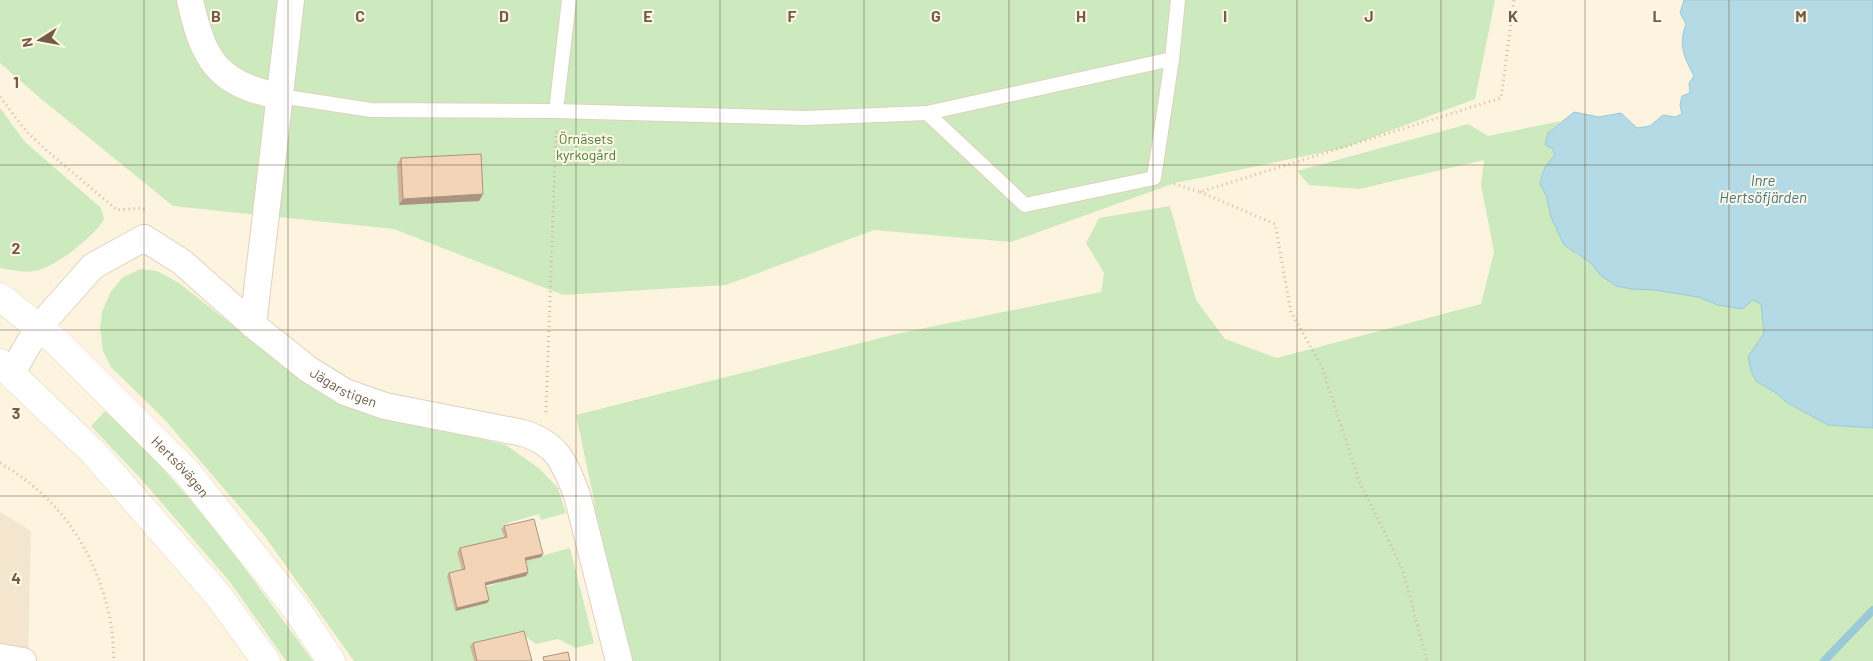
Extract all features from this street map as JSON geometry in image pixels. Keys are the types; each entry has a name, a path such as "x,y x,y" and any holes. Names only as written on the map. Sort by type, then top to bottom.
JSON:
{"main road":[{"name":"Hertsövägen","path":"0,298 65,350 187,472 298,610 330,661"},
{"path":"5,368 94,454 216,594 266,661"}],"street":[{"path":"190,0 204,49 217,68 231,80 245,88 280,96"},
{"path":"253,325 291,0"},
{"name":"Jägarstigen","path":"5,368 93,266 144,238 182,262 253,325 308,369 345,392 385,406 523,433 539,438 545,443 558,455 577,495 619,661"},
{"path":"0,657 23,661"}],"lane":[{"path":"556,111 569,0"},
{"path":"928,113 1024,205 1154,178 1172,59 1178,0"},
{"path":"280,96 371,110 556,111 805,118 928,113 1172,59"}],"path":[{"path":"1200,192 1501,98 1514,0"},
{"path":"545,443 556,111"},
{"path":"1154,178 1200,192 1275,224 1291,312 1322,367 1359,480 1402,568 1427,661"},
{"path":"0,463 39,490 61,512 76,532 95,572 110,619 114,661"}],"shaded area":[{"path":"0,512 31,531 28,659 42,661 0,661"}],"green space":[{"name":"Örnäsets kyrkogård","path":"0,0 1495,0 1475,99 1344,148 1175,183 1011,242 874,230 726,285 563,295 394,229 173,206 0,63"},
{"path":"0,108 25,142 101,208 104,219 93,233 75,249 39,270 29,272 0,268"},
{"path":"1561,121 1548,133 1555,155 1545,168 1540,184 1546,195 1551,217 1576,254 1591,263 1600,275 1632,289 1655,290 1698,297 1718,305 1747,306 1753,300 1762,304 1764,333 1755,346 1756,381 1776,393 1786,402 1828,425 1873,428 1873,661 619,661 581,508 595,505 576,415 896,334 1101,292 1104,273 1086,243 1099,218 1170,206 1196,300 1225,339 1277,358 1481,304 1494,252 1481,185 1484,160 1359,189 1309,185 1297,171 1468,124 1488,136"},
{"path":"140,269 157,271 179,283 311,387 348,407 506,445 540,469 558,488 566,513 541,520 539,514 508,523 501,529 504,540 483,588 526,574 523,561 570,548 594,643 576,648 558,639 536,644 522,634 474,661 354,661 263,534 164,419 111,367 103,351 100,328 102,312 110,293 122,278"},
{"path":"105,411 135,439 190,499 313,661 286,661 230,582 141,479 91,426"}],"water":[{"name":"Inre Hertsöfjärden","path":"1684,0 1873,0 1873,428 1828,425 1786,402 1776,393 1756,381 1751,371 1748,357 1764,333 1761,304 1753,300 1742,309 1718,305 1698,297 1616,286 1600,275 1591,263 1564,245 1551,217 1546,195 1540,184 1545,168 1555,155 1552,148 1545,145 1548,133 1574,112 1599,117 1621,113 1637,128 1650,126 1663,115 1675,117 1682,114 1680,105 1682,96 1690,93 1689,83 1694,76 1685,57 1682,45 1686,24 1680,13"}],"building":[{"path":"481,154 483,194 403,199 401,158"},
{"path":"534,519 543,554 525,558 528,572 485,583 489,600 457,608 449,573 465,569 460,548 507,537 504,526"},
{"path":"524,631 532,661 477,661 473,643"},
{"path":"568,652 570,661 544,661 543,657"}],"waterway":[{"path":"1824,661 1873,610"}]}
